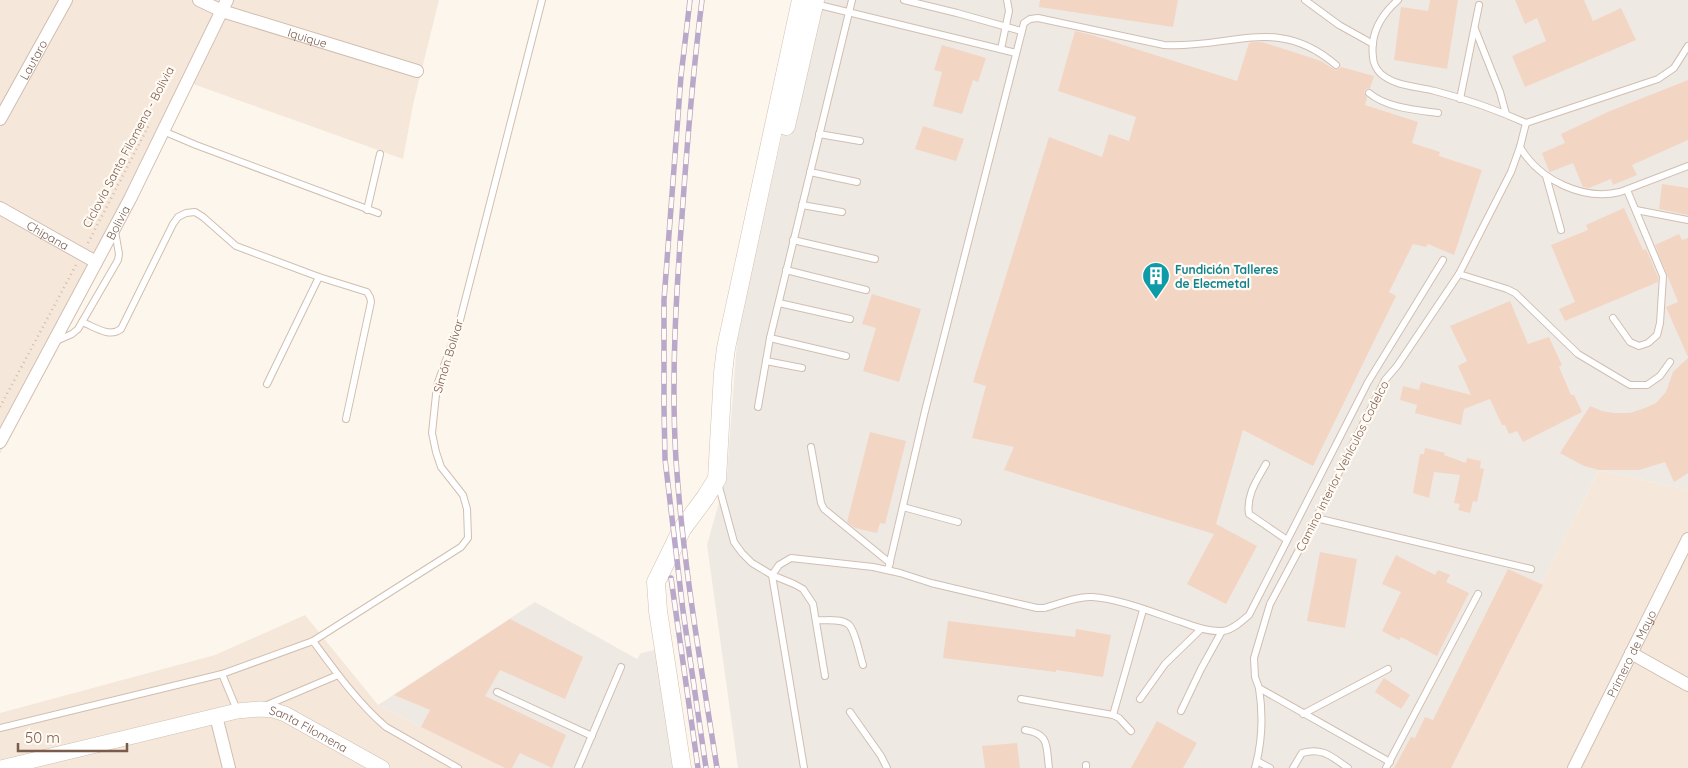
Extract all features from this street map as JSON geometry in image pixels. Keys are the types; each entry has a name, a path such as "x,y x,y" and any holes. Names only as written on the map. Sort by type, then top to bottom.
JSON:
{"main road":[{"path":"682,768 658,610 656,582 682,529 717,479 722,382 726,348 755,213 808,1"}],"street":[{"name":"Lautaro","path":"0,119 66,0"},
{"name":"Iquique","path":"198,0 224,6 417,71"},
{"name":"Bolivia","path":"0,442 115,227 224,6"},
{"name":"Chipana","path":"0,208 96,262"},
{"name":"Primero de Mayo","path":"1574,768 1688,539"},
{"path":"1631,652 1688,685"},
{"name":"Santa Filomena","path":"1,768 237,711 259,709 273,710 285,714 382,768"},
{"path":"216,716 230,768"}],"lane":[{"name":"Simón Bolívar","path":"314,641 461,547 468,538 467,509 463,495 441,467 432,433 437,385 459,324 542,0"},
{"path":"758,407 770,338 852,0"},
{"path":"904,0 1021,31"},
{"path":"1001,50 1007,28 1009,11 1007,0"},
{"path":"1305,0 1350,32 1373,44"},
{"path":"1398,0 1381,19 1374,36 1373,62 1380,73 1401,85 1434,91 1506,114 1526,123 1658,79 1674,68 1688,46"},
{"path":"808,1 1016,53"},
{"path":"1460,99 1479,5"},
{"path":"889,567 925,410 1024,23 1030,19 1038,18 1164,45 1203,44 1234,39 1274,37 1311,47 1336,65"},
{"path":"1474,29 1500,92 1506,114"},
{"path":"1368,93 1385,103 1438,114"},
{"name":"Camino interior Vehículos Codelco","path":"1255,768 1262,708 1255,677 1254,658 1270,604 1316,518 1385,380 1397,366 1459,274 1512,172 1526,123"},
{"path":"163,131 378,214"},
{"path":"819,134 860,142"},
{"path":"1520,147 1527,158 1546,176 1566,186 1593,194 1608,195 1627,190 1688,166"},
{"path":"367,210 380,154"},
{"path":"810,172 857,182"},
{"path":"1546,176 1561,230"},
{"path":"1613,318 1630,342 1638,346 1648,343 1657,335 1660,323 1663,276 1627,190"},
{"path":"802,205 842,212"},
{"path":"1636,210 1688,220"},
{"path":"82,322 108,334 116,333 121,329 173,224 178,217 186,213 195,212 236,246 319,277 367,292 371,302 346,420"},
{"path":"52,343 72,334 82,322 118,260 119,254 115,227"},
{"path":"793,240 875,259"},
{"path":"811,447 824,509 889,567 931,584 1036,608 1094,597 1143,610 1201,629 1222,631 1238,625 1249,615 1372,375 1443,260"},
{"path":"786,270 866,290"},
{"path":"1459,274 1515,293 1578,354 1630,385 1647,385 1660,376 1670,362"},
{"path":"267,384 319,277"},
{"path":"779,303 850,319"},
{"path":"770,338 846,356"},
{"path":"766,360 802,368"},
{"path":"1266,464 1250,494 1249,514 1288,540"},
{"path":"717,479 734,542 752,563 772,575 803,589 813,604 825,676"},
{"path":"903,507 958,522"},
{"path":"1316,518 1531,569"},
{"path":"804,768 772,575 779,565 791,558 889,567"},
{"path":"1259,688 1388,765 1478,594"},
{"path":"1113,715 1143,610"},
{"path":"816,620 841,621 848,624 852,630 863,665"},
{"path":"1140,699 1165,664 1201,629"},
{"path":"1181,710 1222,631"},
{"path":"0,728 222,674 314,641 338,675 386,727 458,768"},
{"path":"578,768 621,666"},
{"path":"1302,714 1388,669"},
{"path":"222,674 237,711"},
{"path":"259,709 338,675"},
{"path":"496,692 592,736"},
{"path":"1021,699 1113,715 1119,718 1131,731"},
{"path":"850,712 881,756 886,768"},
{"path":"1025,730 1037,732 1042,736 1045,742 1049,768"},
{"path":"1293,768 1302,753 1312,750 1322,751 1348,768"},
{"path":"1257,760 1270,768"}],"path":[{"name":"Ciclovía Santa Filomena - Bolivia","path":"0,407 151,121"}],"shaded area":[{"path":"0,0 439,0 413,105 403,159 193,84 0,454"},
{"path":"813,0 1688,0 1688,490 1599,470 1448,768 738,768 707,545 727,474 738,328"},
{"path":"1599,470 1688,490 1688,768 1448,768"},
{"path":"535,602 637,659 641,653 659,649 676,768 505,768 378,705"},
{"path":"305,615 378,705 505,768 0,768 0,713 215,655"}],"building":[{"path":"1040,0 1178,0 1173,27 1039,7"},
{"path":"1430,0 1458,0 1447,69 1394,60 1401,7 1428,11"},
{"path":"1515,0 1584,0 1593,21 1621,8 1636,40 1525,87 1512,56 1546,41 1537,18 1525,24"},
{"name":"Fundición Talleres de Elecmetal","path":"1075,31 1237,81 1249,43 1253,42 1262,42 1321,61 1335,70 1341,67 1374,76 1370,88 1364,92 1367,98 1365,105 1418,122 1412,143 1440,152 1439,156 1482,170 1454,255 1428,244 1426,247 1413,244 1389,292 1396,296 1313,466 1243,430 1216,524 1257,546 1226,604 1187,584 1214,534 1004,470 1014,447 972,438 986,386 973,382 1049,137 1102,157 1109,134 1129,141 1136,117 1058,91"},
{"path":"942,45 986,58 978,82 973,80 962,114 933,106 942,72 934,70"},
{"path":"1688,80 1688,140 1632,165 1637,175 1613,185 1611,179 1589,188 1583,187 1573,163 1549,171 1542,153 1565,143 1561,134 1610,111"},
{"path":"923,126 964,139 956,161 915,149"},
{"path":"1662,184 1688,188 1688,215 1659,209"},
{"path":"1624,208 1643,250 1646,249 1658,277 1658,282 1565,321 1559,309 1575,302 1551,245 1588,230 1586,225"},
{"path":"1679,234 1682,240 1688,238 1688,357 1666,307 1678,302 1655,245"},
{"path":"872,294 921,309 899,382 863,371 876,328 862,324"},
{"path":"1510,301 1528,344 1549,337 1562,365 1559,367 1571,395 1574,395 1582,412 1523,442 1517,431 1509,434 1505,425 1502,425 1490,399 1464,409 1461,425 1415,413 1417,405 1400,400 1403,386 1419,390 1421,382 1471,395 1458,366 1467,361 1450,326"},
{"path":"1688,358 1688,473 1674,482 1665,462 1639,470 1599,470 1584,466 1560,453 1590,406 1602,411 1630,413 1656,403 1666,392 1673,372"},
{"path":"870,432 906,441 885,524 880,523 877,533 855,528 847,522"},
{"path":"1425,448 1445,453 1444,455 1466,463 1467,458 1481,461 1480,468 1484,469 1477,502 1473,501 1470,513 1458,510 1460,504 1454,503 1460,475 1434,472 1429,498 1413,493 1420,454 1424,454"},
{"path":"1320,552 1357,559 1345,628 1307,621"},
{"path":"1396,555 1435,575 1438,570 1450,575 1446,582 1469,593 1437,656 1401,637 1399,640 1382,631 1401,592 1382,584"},
{"path":"1508,569 1543,585 1451,768 1394,768 1411,737 1415,738 1425,717 1433,720"},
{"path":"510,619 583,657 565,699 500,670 485,696 566,735 552,768 520,753 512,768 505,768 421,727 430,710 394,695"},
{"path":"948,621 1075,637 1076,629 1111,635 1103,677 943,658"},
{"path":"1384,678 1410,695 1401,709 1375,692"},
{"path":"1157,721 1197,743 1183,768 1131,768"},
{"path":"1017,743 1020,768 985,768 982,746"}],"railway":[{"path":"690,0 681,76 664,300 665,459 683,611 706,768"},
{"path":"702,0 690,108 678,277 674,369 675,430 679,499 688,576 717,768"},
{"path":"671,578 698,768"}],"place":[{"name":"Fundición Talleres de Elecmetal","path":"1156,300"}]}
